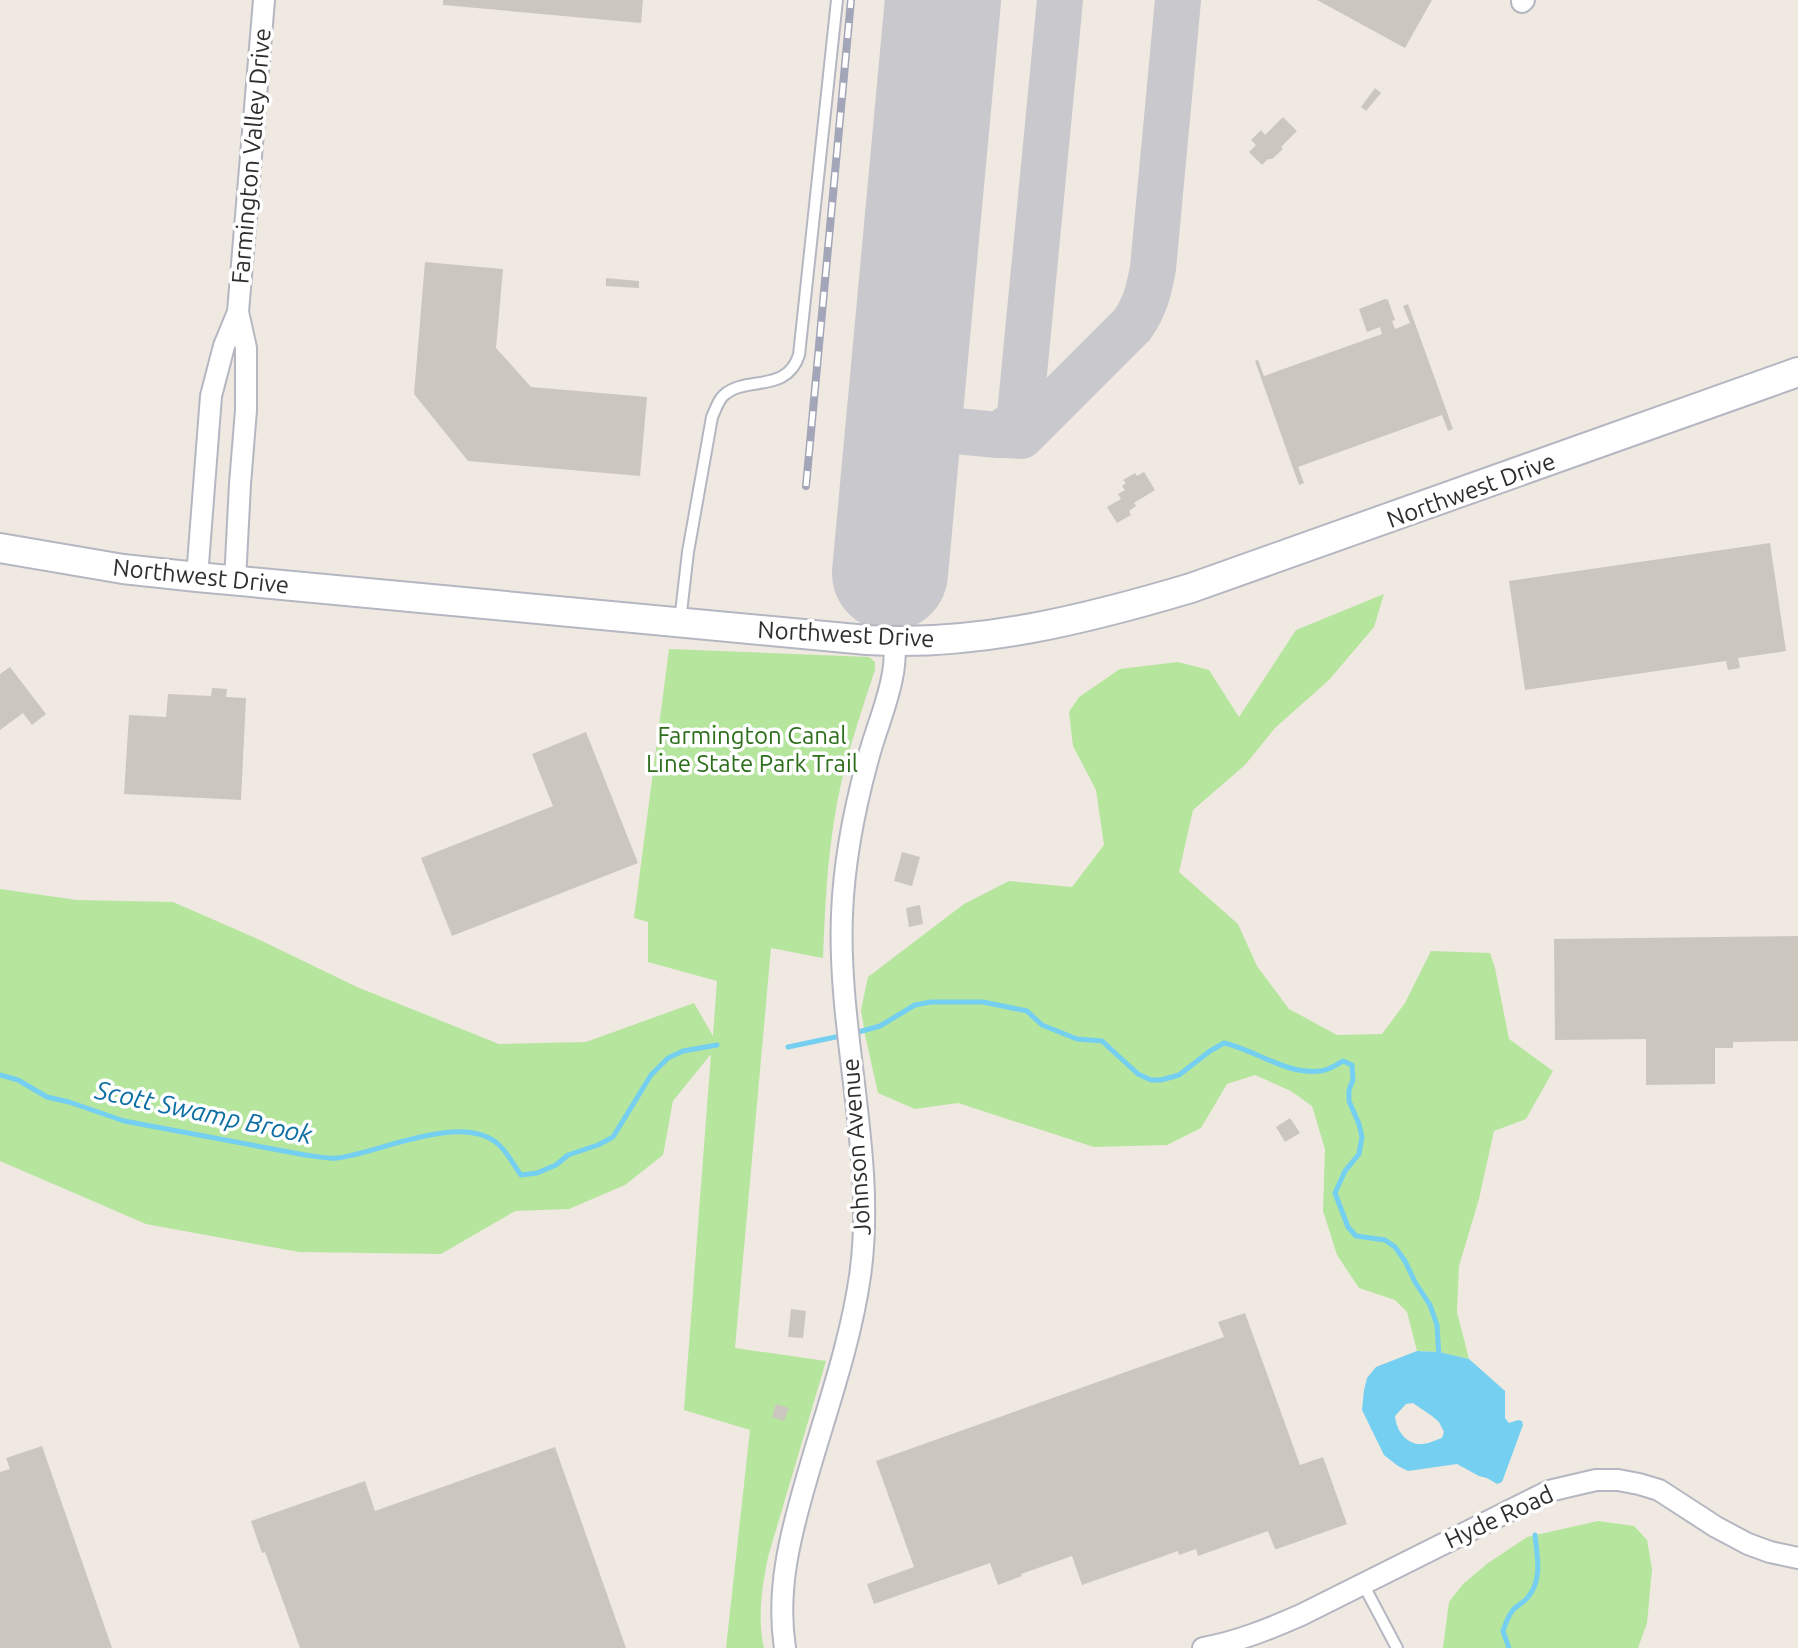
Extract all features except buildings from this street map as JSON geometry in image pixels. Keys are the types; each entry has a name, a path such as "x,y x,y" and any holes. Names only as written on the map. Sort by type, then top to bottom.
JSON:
{"main road":[{"name":"Northwest Drive","path":"0,548 123,569 680,623 895,642 961,638 1120,609 1191,588 1798,372"}],"street":[{"name":"Farmington Valley Drive","path":"235,581 246,410 246,348 238,312 264,0"},
{"name":"Farmington Valley Drive","path":"197,577 211,396 224,346 238,312"},
{"name":"Johnson Avenue","path":"785,1648 781,1607 783,1577 843,1354 860,1273 863,1199 841,947 845,876 859,793 892,679 895,642"},
{"name":"Hyde Road","path":"1203,1648 1271,1628 1549,1491 1596,1480 1618,1480 1659,1490 1740,1540 1770,1552 1798,1558"}],"lane":[{"path":"680,623 688,552 712,417 721,397 730,391 770,382 785,375 796,365 799,355 837,0"},
{"path":"1363,1584 1397,1648"}],"green space":[{"path":"1384,594 1374,627 1329,680 1275,728 1245,765 1193,810 1179,872 1238,924 1257,966 1289,1009 1337,1035 1382,1034 1405,1003 1431,951 1490,953 1509,1039 1553,1071 1526,1119 1494,1131 1479,1199 1459,1266 1457,1312 1469,1359 1417,1351 1407,1312 1395,1300 1359,1288 1337,1255 1323,1211 1325,1149 1312,1106 1291,1091 1255,1075 1227,1084 1201,1128 1167,1145 1094,1147 958,1103 915,1109 878,1093 861,1010 868,977 964,904 1009,881 1072,887 1104,845 1096,790 1073,746 1069,712 1079,697 1120,669 1178,662 1209,670 1239,717 1296,630"},
{"name":"Farmington Canal Line State Park Trail","path":"669,649 869,657 875,662 838,796 828,868 823,958 771,948 735,1348 826,1361 768,1557 762,1591 764,1648 726,1648 750,1430 684,1410 711,1054 673,1101 663,1155 625,1185 569,1209 515,1211 441,1254 299,1252 146,1224 0,1161 0,889 77,900 173,902 357,987 499,1044 586,1042 694,1003 713,1036 717,981 648,962 648,922 634,918"},
{"path":"1598,1521 1634,1526 1647,1540 1652,1569 1647,1623 1638,1648 1443,1648 1449,1602 1463,1584 1488,1563 1527,1537"}],"water":[{"path":"1417,1351 1439,1352 1469,1359 1505,1391 1505,1418 1509,1423 1522,1421 1523,1425 1502,1482 1497,1484 1457,1464 1408,1471 1384,1455 1362,1410 1367,1378 1376,1367","holes":["1413,1403 1432,1416 1444,1432 1442,1438 1422,1444 1411,1442 1403,1436 1395,1416 1406,1404"]}],"waterway":[{"name":"Scott Swamp Brook","path":"855,1033 880,1026 915,1005 983,1002 1027,1011 1042,1025 1077,1039 1102,1041 1138,1074 1151,1080 1179,1075 1224,1043 1295,1069 1323,1071 1343,1061 1352,1065 1349,1101 1362,1137 1359,1154 1345,1171 1335,1193 1348,1227 1356,1236 1385,1240 1395,1247 1405,1261 1430,1305 1437,1325 1439,1358"},
{"name":"Scott Swamp Brook","path":"788,1047 845,1035"},
{"name":"Scott Swamp Brook","path":"0,1075 18,1080 47,1097 124,1121 321,1157 355,1155 420,1137 464,1132 483,1136 499,1145 521,1175 537,1173 556,1165 568,1155 613,1137 651,1075 668,1058 683,1051 717,1045"},
{"path":"1509,1648 1503,1631 1507,1619 1527,1599 1536,1583 1535,1535"}],"taxiway":[{"path":"903,426 998,435 1016,423 1020,415 1060,0"},
{"path":"1005,435 1021,436 1132,325 1143,305 1153,268 1178,0"}],"runway":[{"path":"890,573 943,0"}],"railway":[{"path":"806,486 851,0"}]}
